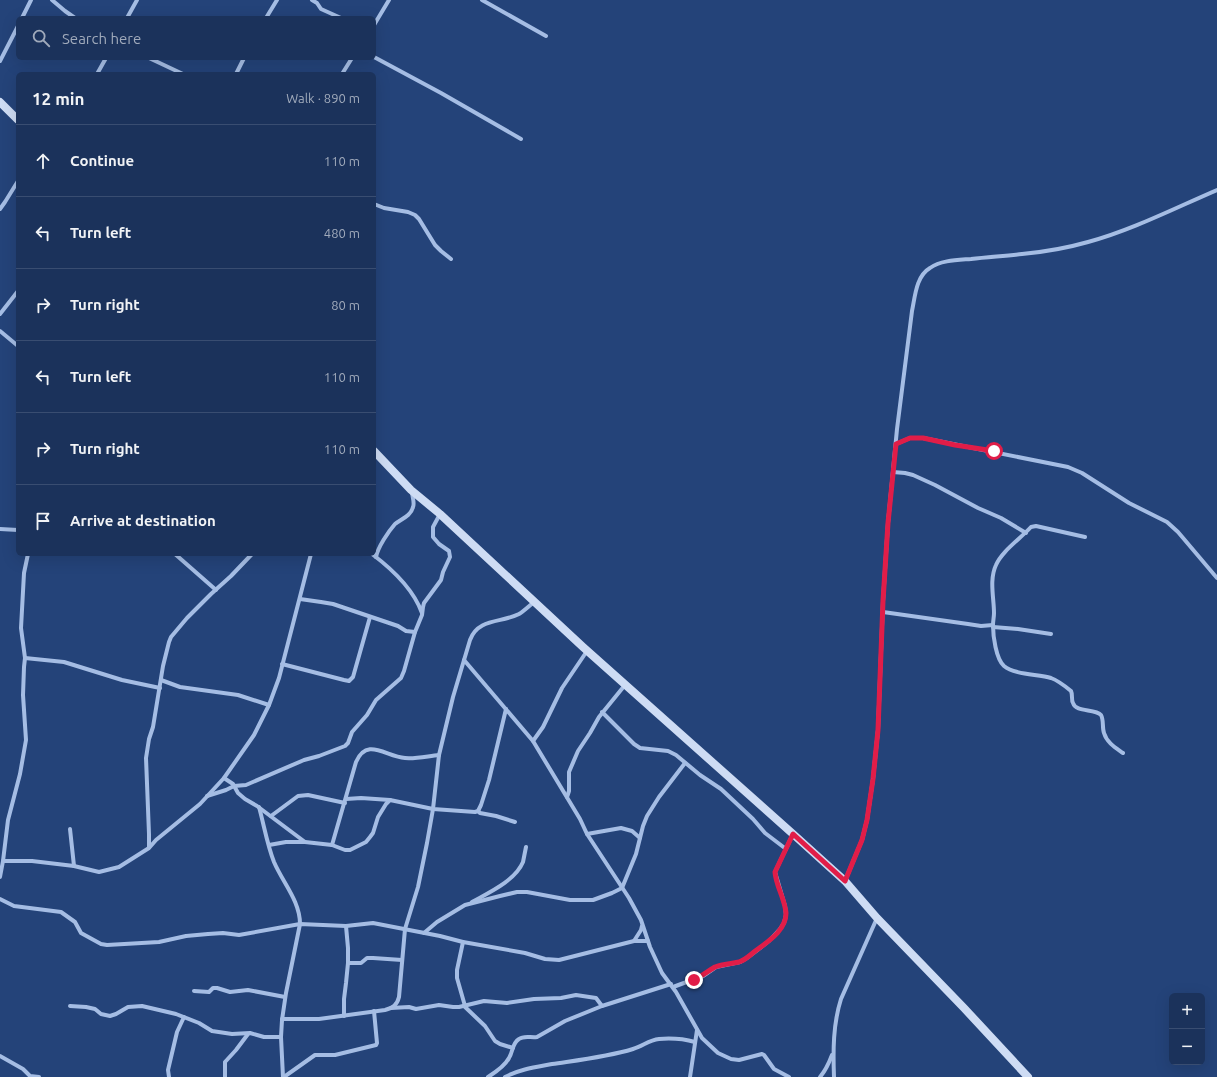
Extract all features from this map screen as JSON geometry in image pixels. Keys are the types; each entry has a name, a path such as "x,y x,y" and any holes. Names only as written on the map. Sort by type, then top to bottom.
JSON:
{"street":[{"path":"23,16 30,0"},
{"path":"52,0 72,16"},
{"path":"128,16 137,0"},
{"path":"267,16 277,0"},
{"path":"312,0 317,3 321,10 336,16"},
{"path":"376,22 389,0"},
{"path":"482,0 546,36"},
{"path":"0,61 16,30"},
{"path":"376,59 442,93 521,138"},
{"path":"98,72 105,60"},
{"path":"153,60 179,72"},
{"path":"237,72 243,60"},
{"path":"343,72 351,60"},
{"path":"0,102 16,118"},
{"path":"0,209 16,183"},
{"path":"845,881 862,840 867,820 873,779 878,730 888,523 896,444 916,292 919,280 923,273 929,268 942,262 1032,253 1088,242 1126,229 1217,190"},
{"path":"376,205 415,215 435,245 451,258"},
{"path":"0,314 16,294"},
{"path":"0,331 16,344"},
{"path":"896,444 910,438 923,438 1068,467 1082,473 1129,503 1150,512 1167,522 1178,532 1217,578"},
{"path":"376,453 411,490 440,514 587,651 845,881 877,918 1028,1077"},
{"path":"893,472 913,474 978,508 1001,518 1026,533"},
{"path":"376,552 394,525 413,510 414,507 411,490"},
{"path":"207,796 234,786 246,785 304,760 345,746 348,743 352,732 367,715 376,700 401,678 414,632 422,615 424,604 441,580 450,557 450,552 439,544 433,537 434,527 440,514"},
{"path":"1085,537 1036,526 1031,527 1001,556 993,571 992,580 994,614 993,626 998,656 1005,666 1012,670 1052,678 1066,686 1071,691 1074,705 1081,709 1100,714 1102,717 1104,734 1106,738 1123,753"},
{"path":"0,529 16,530"},
{"path":"0,877 8,820 20,774 26,740 23,695 25,658 21,628 24,573 28,556"},
{"path":"177,556 216,590"},
{"path":"149,848 150,834 146,758 160,688 162,666 171,637 187,618 250,556"},
{"path":"3,861 32,861 74,866 99,872 120,868 149,848 156,840 200,804 224,778 254,735 269,705 279,678 311,556"},
{"path":"375,556 394,572 412,592 422,615"},
{"path":"300,599 332,604 398,626 406,631 414,632"},
{"path":"390,1008 394,1007 398,1002 405,929 418,888 428,843 439,755 453,697 472,634 475,630 492,622 518,614 534,602"},
{"path":"883,612 1051,634"},
{"path":"282,664 349,681 353,677 370,617"},
{"path":"533,742 562,688 587,651"},
{"path":"25,658 64,662 122,680 160,688"},
{"path":"464,660 533,742 587,834 629,898 642,924 662,973 672,985 702,1038 718,1053 731,1059 739,1060 764,1054 774,1070 789,1077"},
{"path":"161,680 180,687 226,692 269,705"},
{"path":"567,798 569,791 570,767 578,751 602,712 625,685"},
{"path":"478,811 489,780 506,709"},
{"path":"602,712 634,744 640,748 668,751 676,755 700,775 721,789 765,833 786,849"},
{"path":"332,845 356,762 359,755 364,750 369,749 405,758 439,755"},
{"path":"465,905 517,892 527,892 570,900 593,900 622,888 632,865 647,816 685,763"},
{"path":"224,778 232,783 244,799 271,816 305,842"},
{"path":"271,816 298,796 308,795 345,801 361,798 390,800 433,809 478,811 480,813 515,822"},
{"path":"269,845 286,842 305,842 332,845 345,850 350,850 366,842 373,833 378,817 390,800"},
{"path":"259,808 274,862 297,906 300,916 300,924 285,997 282,1020 281,1037 284,1077"},
{"path":"587,834 621,828 632,831 640,838"},
{"path":"70,829 74,866"},
{"path":"488,1077 506,1064 516,1041 519,1038 537,1037 565,1021 602,1006 703,976 716,967 740,962 769,941 784,923 786,915 785,906 775,872 793,834"},
{"path":"424,933 437,922 499,887 514,874 522,863 526,847"},
{"path":"0,899 14,906 61,912 75,922 81,933 101,944 107,945 159,942 186,936 208,934 223,933 239,935 300,924 346,926 373,923 554,960 634,942 648,941"},
{"path":"834,1077 833,1050 838,1007 877,918"},
{"path":"634,942 641,930 642,924"},
{"path":"344,1016 344,999 348,963 346,926"},
{"path":"463,942 457,970 457,978 465,1006 497,1042 513,1048"},
{"path":"348,963 361,963 367,958 402,960"},
{"path":"194,991 209,992 213,988 230,992 248,990 285,997"},
{"path":"282,1020 319,1019 390,1008 409,1007 416,1009 439,1005 453,1007 465,1006 484,1001 508,1003 576,995 596,998 602,1006"},
{"path":"70,1006 95,1009 101,1014 110,1016 128,1007 142,1006 176,1014 212,1031 264,1037 281,1037"},
{"path":"284,1077 315,1055 335,1054 376,1045 374,1011"},
{"path":"169,1077 168,1070 177,1032 184,1017"},
{"path":"690,1077 697,1030"},
{"path":"225,1077 225,1062 248,1034"},
{"path":"505,1077 512,1073 526,1069 592,1058 635,1048 651,1040 672,1039 695,1042"},
{"path":"820,1077 829,1064 833,1050"},
{"path":"0,1056 23,1069 29,1076 39,1077"}],"route":[{"path":"694,980 716,967 740,962 747,958 769,941 780,929 784,923 786,915 785,906 775,872 793,834 845,881 862,840 867,820 873,779 878,730 883,601 888,523 896,444 910,438 923,438 994,451"}]}
